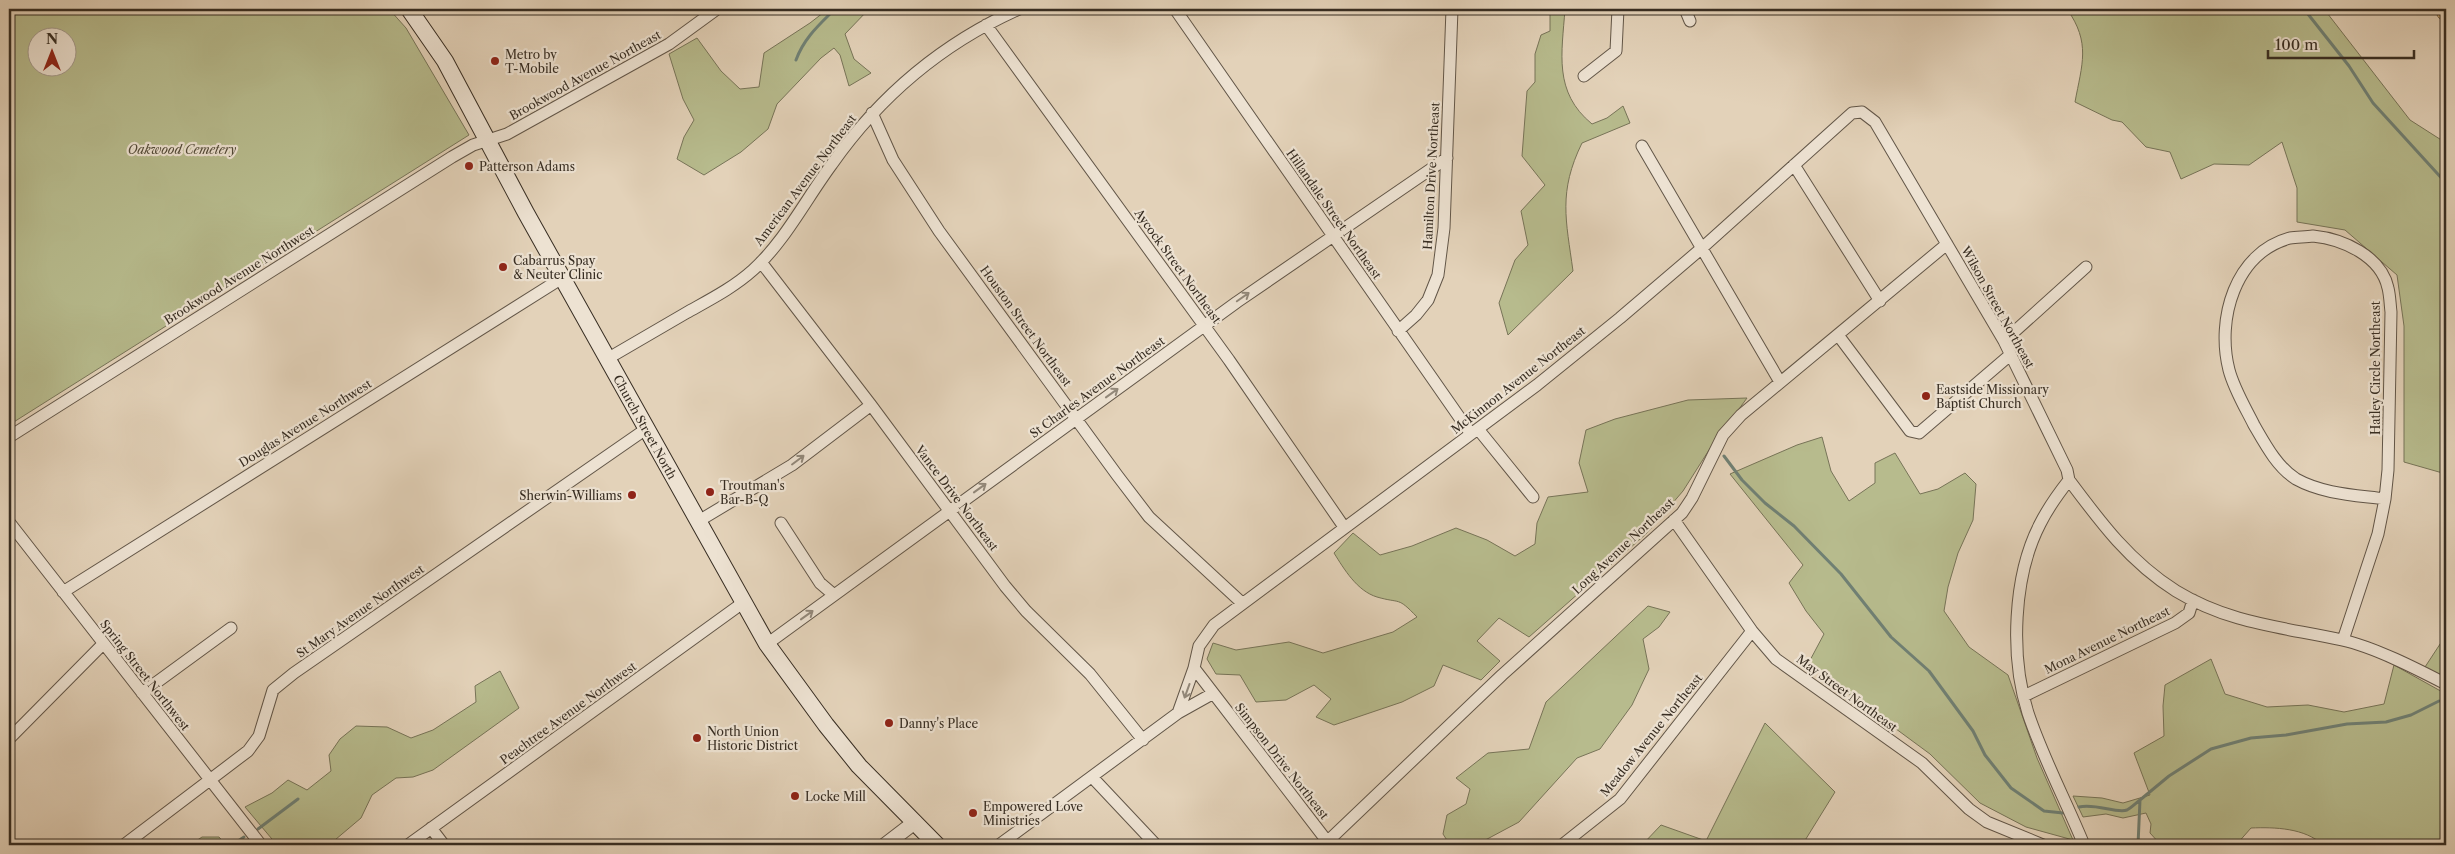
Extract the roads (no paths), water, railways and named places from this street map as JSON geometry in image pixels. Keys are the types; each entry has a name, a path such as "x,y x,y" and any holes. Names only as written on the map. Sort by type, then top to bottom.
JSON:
{"main road":[{"name":"Church Street North","path":"409,9 445,60 562,278 767,644 826,726 859,766 937,845"}],"street":[{"name":"Brookwood Avenue Northeast","path":"487,140 507,134 669,44 717,9"},
{"name":"American Avenue Northeast","path":"607,359 723,292 761,262 787,230 852,136 872,113 935,56 986,25 1019,9"},
{"name":"Hillandale Street Northeast","path":"1175,9 1398,331 1474,432 1533,497"},
{"name":"Hamilton Drive Northeast","path":"1398,331 1416,315 1428,300 1438,275 1444,228 1452,9"},
{"path":"1584,76 1616,51 1618,9"},
{"path":"1685,9 1690,21"},
{"name":"Aycock Street Northeast","path":"986,25 1204,326 1344,527"},
{"name":"McKinnon Avenue Northeast","path":"1178,713 1194,668 1199,646 1203,637 1214,625 1474,432 1620,318 1702,248 1852,113 1862,112"},
{"name":"Wilson Street Northeast","path":"1862,112 1875,122 2004,342 2067,470 2069,480 2116,541 2131,556 2175,590 2193,600 2265,627 2342,640 2425,673 2446,684"},
{"name":"Houston Street Northeast","path":"872,113 893,160 939,230 1149,517 1242,603"},
{"name":"Brookwood Avenue Northwest","path":"9,437 432,168 473,145 487,140"},
{"path":"1642,146 1780,382"},
{"name":"St Charles Avenue Northeast","path":"767,644 1204,326 1446,158"},
{"path":"1794,165 1880,300"},
{"name":"Hatley Circle Northeast","path":"2342,640 2378,534 2385,499 2388,470 2391,321 2388,288 2372,262 2356,248 2326,237 2291,238 2274,245 2253,260 2244,270 2232,293 2227,316 2226,343 2230,376 2264,443 2287,472 2313,487 2330,492 2385,499"},
{"name":"Long Avenue Northeast","path":"1329,844 1502,675 1674,520 1692,498 1723,435 1740,415 1947,244"},
{"name":"Vance Drive Northeast","path":"761,262 1026,611 1090,674 1143,740"},
{"path":"2004,342 2086,267"},
{"name":"Douglas Avenue Northwest","path":"63,592 562,278"},
{"path":"1838,335 1910,431 1919,432 2010,355"},
{"path":"697,522 792,465 871,405"},
{"name":"St Mary Avenue Northwest","path":"124,845 255,744 273,690 294,673 646,429"},
{"path":"2069,480 2040,524 2025,569 2019,597 2017,649 2024,696 2038,741 2084,845"},
{"name":"May Street Northeast","path":"1674,520 1752,631 1776,659 1922,763 1969,809 2002,830 2043,845"},
{"name":"Spring Street Northwest","path":"9,522 261,845"},
{"path":"781,523 820,583 834,595"},
{"name":"Mona Avenue Northeast","path":"2024,696 2175,624 2188,613 2193,600"},
{"name":"Peachtree Avenue Northwest","path":"408,845 744,602"},
{"path":"142,693 231,628"},
{"name":"Meadow Avenue Northeast","path":"1562,845 1620,799 1752,631"},
{"path":"9,739 103,644"},
{"path":"999,845 1178,713 1212,694 1194,668"},
{"name":"Simpson Drive Northeast","path":"1212,694 1329,844"},
{"path":"1092,777 1156,845"},
{"path":"885,845 915,822"},
{"path":"431,828 444,845"}],"waterway":[{"path":"796,60 808,38 835,9"},
{"path":"2304,9 2349,66 2373,103 2446,183"},
{"path":"1724,456 1742,480 1765,503 1794,526 1841,574 1891,637 1929,671 1973,731 1985,755 2011,788 2044,811 2063,813"},
{"path":"2138,845 2140,800 2169,776 2211,749 2251,738 2286,735 2347,724 2386,722 2411,715 2439,701"},
{"path":"258,829 298,799"},
{"path":"2079,807 2092,806 2123,811 2129,809 2140,800"},
{"path":"232,845 244,837"}],"place":[{"name":"Metro by T-Mobile","path":"495,61"},
{"name":"Patterson Adams","path":"469,166"},
{"name":"Cabarrus Spay & Neuter Clinic","path":"503,267"},
{"name":"Eastside Missionary Baptist Church","path":"1926,396"},
{"name":"Troutman's Bar-B-Q","path":"710,492"},
{"name":"Sherwin-Williams","path":"632,495"},
{"name":"Danny's Place","path":"889,723"},
{"name":"North Union Historic District","path":"697,738"},
{"name":"Locke Mill","path":"795,796"},
{"name":"Empowered Love Ministries","path":"973,813"}],"park label":[{"name":"Oakwood Cemetery","path":"182,149"}]}
